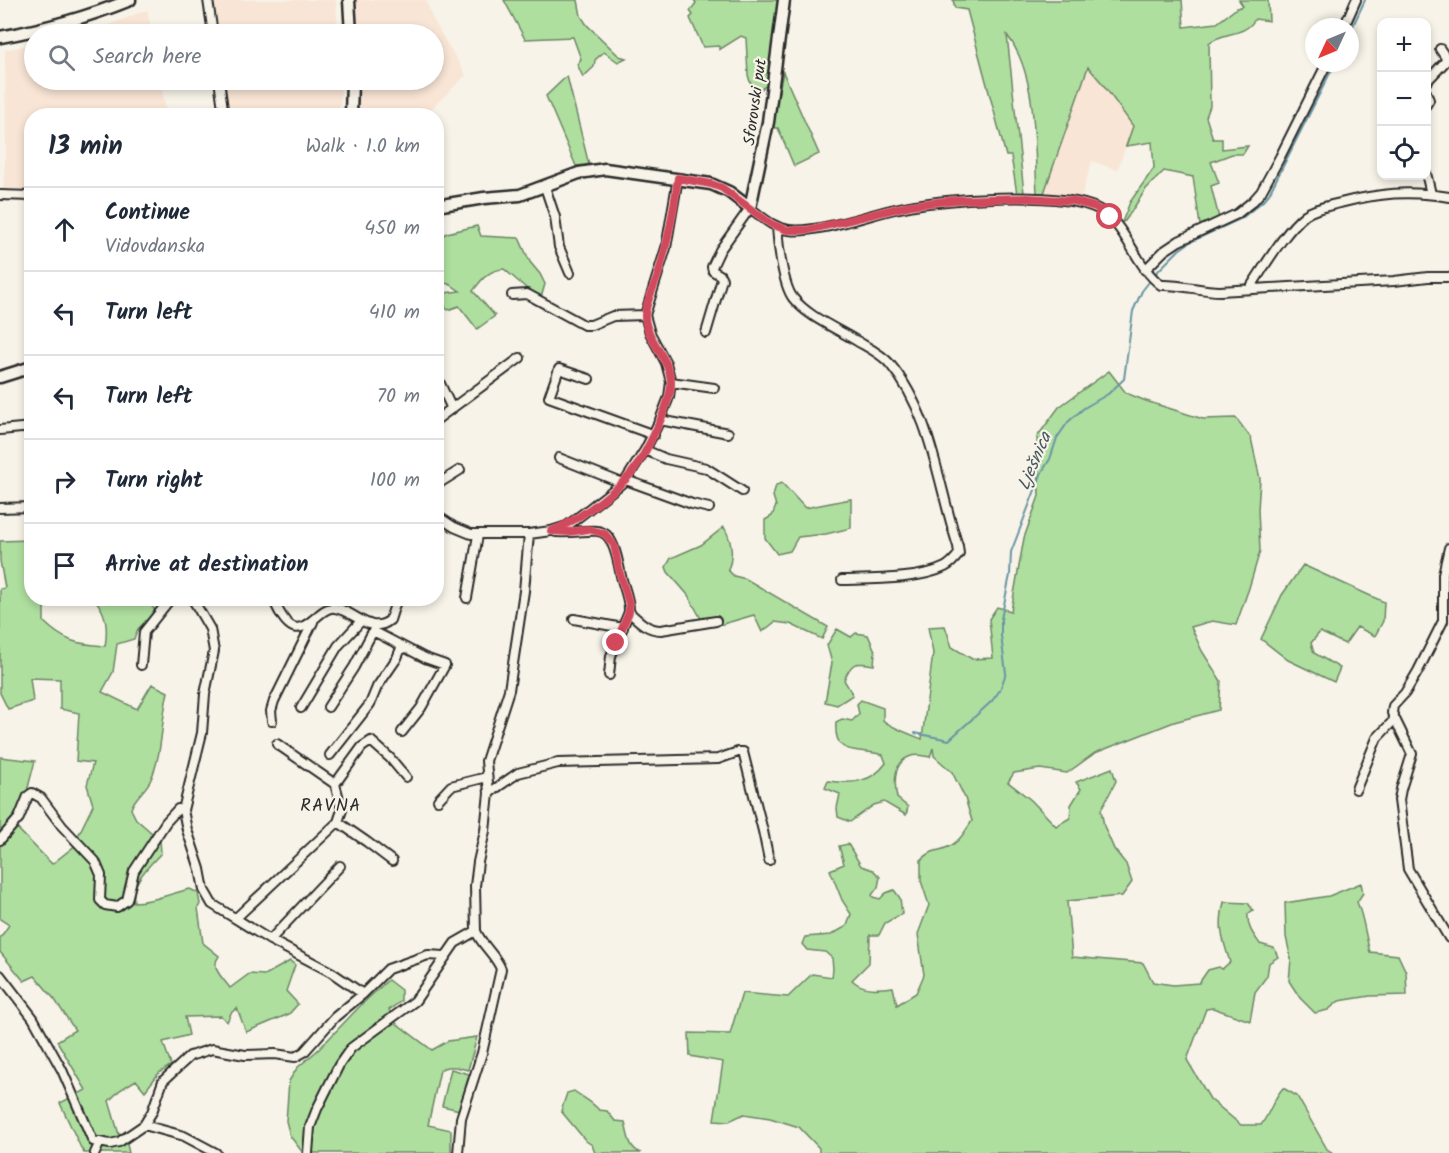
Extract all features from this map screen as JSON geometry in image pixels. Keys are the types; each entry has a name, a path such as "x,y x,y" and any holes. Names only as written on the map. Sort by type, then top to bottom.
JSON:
{"street":[{"path":"59,24 130,0"},
{"path":"208,0 212,24"},
{"path":"349,0 350,24"},
{"name":"Sforovski put","path":"750,208 768,122 784,0"},
{"path":"1348,18 1356,0"},
{"path":"0,37 24,32"},
{"path":"1431,77 1445,62 1446,58 1440,49"},
{"path":"1147,272 1164,251 1179,241 1237,214 1261,192 1322,72"},
{"path":"220,90 223,108"},
{"path":"351,108 352,90"},
{"path":"444,205 527,194 579,173 605,169 711,184 722,188 777,227 787,230 808,230 911,205 937,202 1028,198 1073,201 1095,207 1110,217 1147,272 1161,285 1206,291 1449,277"},
{"path":"444,520 463,532 478,535 551,531 567,526 624,481 654,435 669,397 671,382 666,363 650,333 645,315 666,248 678,178"},
{"path":"1428,180 1431,194"},
{"path":"545,187 555,218 559,247 570,273"},
{"path":"1250,288 1295,225 1307,214 1373,195 1399,192 1449,197"},
{"path":"0,195 24,196"},
{"path":"706,333 722,279 712,267 720,250 750,208"},
{"path":"777,227 791,297 804,309 869,348 889,363 905,387 919,413 958,546 959,554 952,563 930,572 887,579 842,580"},
{"path":"512,295 527,294 572,319 588,325 613,316 645,315"},
{"path":"444,414 520,358"},
{"path":"589,379 559,369 549,397 654,435"},
{"path":"0,377 24,370"},
{"path":"671,382 714,388"},
{"path":"444,392 452,409"},
{"path":"660,420 728,433"},
{"path":"0,430 24,428"},
{"path":"645,450 666,459 706,468 742,491"},
{"path":"559,458 692,504 710,508"},
{"path":"444,480 460,470"},
{"path":"0,508 24,507"},
{"path":"551,531 569,532 588,529 608,537 614,545 629,603 629,612 611,656 609,675"},
{"path":"458,1153 461,1118 482,1053 501,969 497,958 480,940 476,931 475,886 489,793 486,761 509,690 524,591 528,534"},
{"path":"467,598 478,535"},
{"path":"1449,548 1443,574 1446,622 1419,671 1405,693 1393,706 1394,720 1412,754 1399,800 1408,869 1449,938"},
{"path":"141,665 144,632 165,606"},
{"path":"197,606 210,629 214,651 205,694 202,733 183,810 204,890 212,904 270,940 331,972 363,994"},
{"path":"276,606 287,623 301,627 313,622 327,609 333,607 343,610 402,646 445,665 421,708 402,732"},
{"path":"328,707 354,667 374,628 390,620 394,606"},
{"path":"629,612 653,630 716,621"},
{"path":"574,619 622,628"},
{"path":"301,708 338,646 361,621"},
{"path":"272,721 271,711 274,701 313,622"},
{"path":"330,755 370,704 377,687 398,658 402,646"},
{"path":"1356,789 1377,738 1394,720"},
{"path":"335,784 355,756 371,741 406,777"},
{"path":"236,918 338,822 342,810 335,784 277,744"},
{"path":"489,793 518,773 558,764 718,759 743,752 768,860"},
{"path":"438,800 451,786 487,777"},
{"path":"0,840 19,818 28,796 32,793 41,798 62,826 95,861 101,876 100,900 105,905 117,907 127,900 134,872 159,832 178,809 183,810"},
{"path":"338,822 392,861"},
{"path":"270,940 340,866"},
{"path":"308,1153 310,1127 317,1109 339,1065 351,1048 415,1001 437,971 444,956 455,944 476,931"},
{"path":"1,978 33,1018 62,1070 93,1141 110,1144 119,1142 144,1125 152,1112 163,1081 189,1056 212,1049 245,1055 275,1054 295,1057 304,1052 335,1017 388,969 428,955 444,956"},
{"path":"144,1125 184,1136 216,1153"},
{"path":"95,1153 100,1142"}],"shaded area":[{"path":"214,0 336,0 337,24 218,24"},
{"path":"353,0 426,0 436,24 354,24"},
{"path":"147,10 150,24 111,24"},
{"path":"444,38 466,75 432,108 356,108 357,90 444,90"},
{"path":"24,46 24,90 162,90 166,108 24,108 24,191 3,190 6,149 5,50"},
{"path":"1087,67 1134,126 1117,170 1092,161 1081,198 1044,193"},
{"path":"225,90 341,90 339,108 228,108"}],"green space":[{"path":"504,0 578,0 581,16 587,25 619,56 626,58 618,62 604,52 595,60 594,67 583,77 577,64 581,59 573,37 525,39"},
{"path":"694,0 781,0 768,84 761,89 750,82 746,38 741,36 719,50 719,46 703,47 690,18 693,15 690,11 696,3"},
{"path":"953,0 1182,0 1184,27 1217,23 1243,6 1239,0 1268,0 1269,21 1255,19 1246,29 1209,43 1210,106 1206,117 1213,139 1222,139 1222,149 1248,146 1243,154 1232,154 1211,162 1219,183 1211,186 1219,218 1200,225 1193,177 1164,171 1146,189 1125,221 1122,222 1130,202 1154,168 1152,142 1126,146 1133,126 1088,67 1044,193 1037,193 1029,90 1017,51 1007,35 1024,193 1017,194 1011,156 1006,156 967,10 955,8"},
{"path":"783,72 819,154 794,166 778,128 771,128"},
{"path":"567,76 589,165 576,166 546,96"},
{"path":"477,226 481,236 519,238 530,262 545,284 541,298 504,269 490,273 473,291 495,316 477,329 459,306 448,310 444,306 444,293 460,291 444,282 444,235"},
{"path":"1109,371 1126,393 1146,401 1203,419 1236,418 1251,438 1260,479 1258,510 1260,551 1236,625 1212,621 1191,627 1202,651 1221,681 1219,710 1174,722 1095,753 1067,773 1040,769 1014,773 1008,782 1031,800 1056,826 1070,818 1071,805 1081,789 1076,782 1112,768 1116,781 1101,810 1104,826 1114,849 1126,864 1132,882 1122,896 1067,901 1072,957 1143,963 1153,982 1173,985 1199,983 1208,970 1219,967 1222,969 1230,962 1222,932 1221,919 1224,902 1248,903 1253,910 1248,914 1248,919 1253,934 1260,944 1274,948 1278,957 1269,963 1267,976 1255,992 1250,1021 1213,1008 1206,1009 1187,1060 1210,1099 1241,1125 1261,1125 1283,1088 1297,1096 1327,1149 1333,1153 819,1153 819,1148 799,1127 770,1118 744,1114 729,1121 714,1120 723,1062 690,1056 689,1033 730,1034 742,993 788,997 812,974 832,977 832,958 825,952 807,950 802,944 805,937 831,935 847,926 851,914 842,900 830,870 844,864 839,846 848,844 861,866 873,870 880,877 873,897 880,899 886,893 894,890 900,898 902,914 885,923 879,935 870,935 869,963 852,980 866,988 893,987 897,1005 916,993 924,975 918,934 929,905 921,881 921,860 932,852 956,843 972,821 965,798 952,772 934,756 933,748 930,757 911,756 905,759 898,768 895,780 897,798 908,807 906,815 884,802 874,805 850,822 838,817 840,794 825,788 828,781 860,781 874,775 886,763 883,755 843,747 836,734 836,722 842,719 852,721 859,714 857,704 861,700 883,708 883,720 922,739 933,653 928,627 945,626 952,647 972,659 993,658 989,619 997,607 1011,611 1024,538 1039,496 1037,437 1059,407"},
{"path":"782,483 805,508 851,499 851,528 798,537 790,551 777,554 765,538 765,520 772,516 776,506 773,496 776,485"},
{"path":"724,527 731,548 728,570 734,576 746,579 828,627 822,639 790,624 775,622 762,632 754,615 723,624 705,626 688,595 666,567 671,558 701,545"},
{"path":"24,540 24,606 44,606 44,622 65,638 79,643 105,646 105,621 99,606 151,606 156,611 138,629 134,639 117,644 113,672 102,692 137,709 152,684 168,692 155,769 149,783 131,809 136,819 160,840 161,853 138,881 134,902 155,899 190,889 198,893 203,943 219,956 216,968 230,988 249,974 265,975 290,961 295,965 286,991 298,1004 289,1014 246,1032 237,1008 231,1013 227,1022 221,1016 185,1017 189,1035 163,1042 171,1065 159,1073 145,1091 136,1080 120,1090 109,1101 120,1138 126,1140 129,1153 84,1153 60,1103 86,1090 57,1041 75,1030 35,976 24,981 0,952 0,938 9,925 0,919 0,757 35,761 26,795 14,825 52,864 77,844 78,836 93,805 87,785 93,763 76,761 79,713 60,709 60,679 30,678 33,701 8,709 0,693 0,589 5,588 0,561 0,541"},
{"path":"1303,565 1384,602 1383,621 1375,636 1357,627 1345,644 1320,632 1311,643 1314,653 1340,668 1334,682 1288,660 1261,639 1282,595"},
{"path":"837,629 851,637 856,633 868,635 875,651 874,665 858,663 849,669 844,680 853,695 837,705 825,702 832,663 827,645"},
{"path":"1361,883 1363,893 1357,902 1370,952 1398,955 1406,972 1407,995 1370,996 1339,1001 1328,1010 1315,1013 1300,998 1289,981 1291,959 1286,937 1285,903 1329,896"},
{"path":"388,980 401,990 401,1001 389,1010 396,1023 432,1050 448,1041 477,1037 468,1070 450,1067 440,1070 428,1125 451,1130 451,1153 303,1153 290,1136 286,1121 289,1081 297,1068"},
{"path":"451,1069 469,1074 460,1110 442,1106"},
{"path":"574,1091 599,1110 607,1111 615,1121 625,1122 633,1148 641,1153 595,1153 592,1145 561,1111 567,1093"}],"waterway":[{"name":"Lješnica","path":"1357,18 1365,0"},
{"name":"Lješnica","path":"915,733 949,740 992,701 1000,690 1006,673 1001,619 1010,575 1011,552 1057,438 1068,422 1084,408 1108,394 1124,379 1133,311 1142,291 1156,273 1190,242 1242,218 1269,194 1330,72"}],"district":[{"name":"RAVNA","path":"331,805"}],"route":[{"path":"616,643 629,612 629,603 614,545 605,534 588,529 569,532 551,531 567,526 626,480 654,435 669,397 671,382 669,372 650,333 645,315 666,248 678,178 722,188 771,224 787,230 808,230 911,205 956,200 1028,198 1073,201 1095,207 1110,217"}]}
